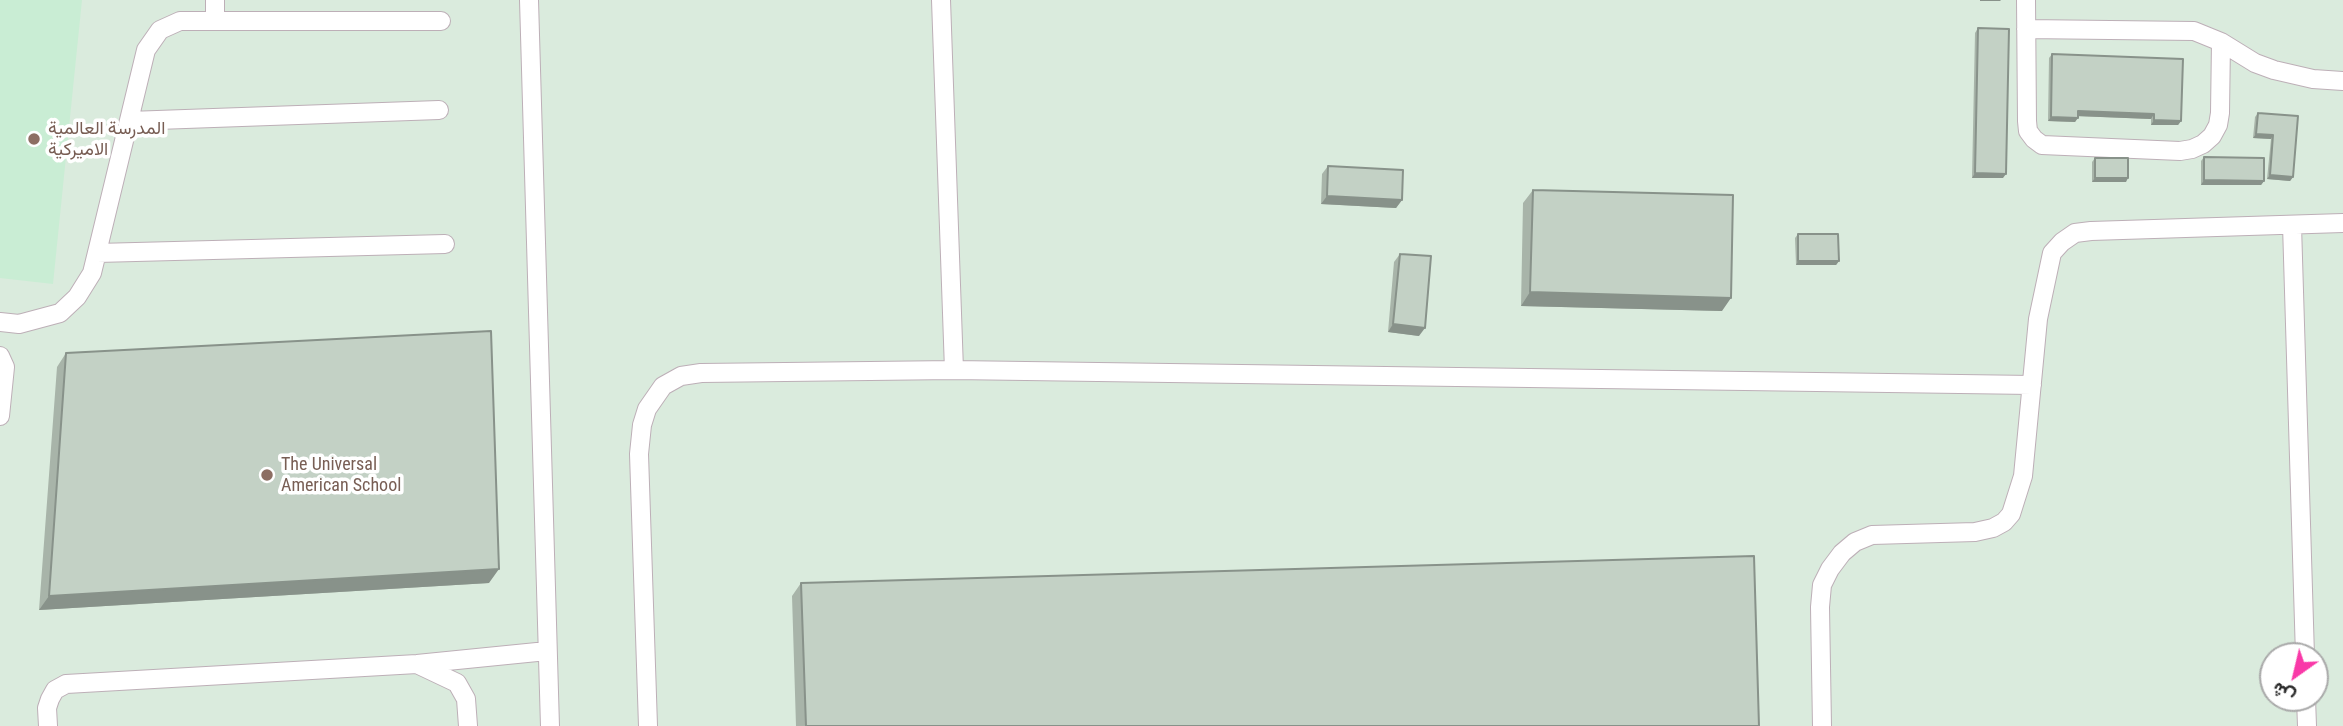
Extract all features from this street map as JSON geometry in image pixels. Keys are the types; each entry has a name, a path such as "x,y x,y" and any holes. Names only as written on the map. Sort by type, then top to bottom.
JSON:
{"lane":[{"path":"215,0 215,21"},
{"path":"529,0 550,726"},
{"path":"941,0 954,370"},
{"path":"2026,0 2028,131 2042,145 2180,151 2203,144 2212,136 2218,125 2221,42"},
{"path":"0,322 19,324 60,313 77,298 92,273 146,50 160,30 180,21 441,20"},
{"path":"2026,29 2194,31 2274,70 2313,79 2343,81"},
{"path":"129,121 439,110"},
{"path":"1822,726 1822,585 1842,553 1855,542 1872,535 1975,532 1993,528 2004,522 2014,506 2023,477 2038,319 2052,253 2062,242 2075,233 2343,223"},
{"path":"2292,225 2305,642"},
{"path":"97,253 444,244"},
{"path":"0,356 5,367 0,409"},
{"path":"648,726 639,454 642,425 647,409 663,386 681,376 701,373 954,370 2032,385"},
{"path":"48,726 47,708 50,699 55,690 66,684 417,664 547,651"},
{"path":"417,664 457,683 466,699 468,726"}],"shaded area":[{"name":"المدرسة العالمية الاميركية","path":"0,0 82,0 53,284 0,278"}],"building":[{"path":"1978,28 2009,29 2006,174 1975,173"},
{"path":"2052,54 2183,59 2181,121 2154,120 2154,114 2078,111 2078,118 2051,117"},
{"path":"2258,113 2298,116 2293,177 2270,175 2273,135 2256,134"},
{"path":"2204,157 2264,158 2264,181 2204,180"},
{"path":"2095,158 2128,158 2128,178 2095,178"},
{"path":"1328,166 1403,170 1402,200 1327,196"},
{"path":"1533,190 1733,195 1731,298 1530,292"},
{"path":"1798,234 1838,234 1839,261 1798,261"},
{"path":"1400,254 1431,256 1425,328 1393,324"},
{"name":"The Universal American School","path":"491,331 499,569 49,596 66,353"},
{"path":"1754,556 1759,726 806,726 801,583"}],"place":[{"name":"المدرسة العالمية الاميركية","path":"34,139"},
{"name":"The Universal American School","path":"267,475"}]}
